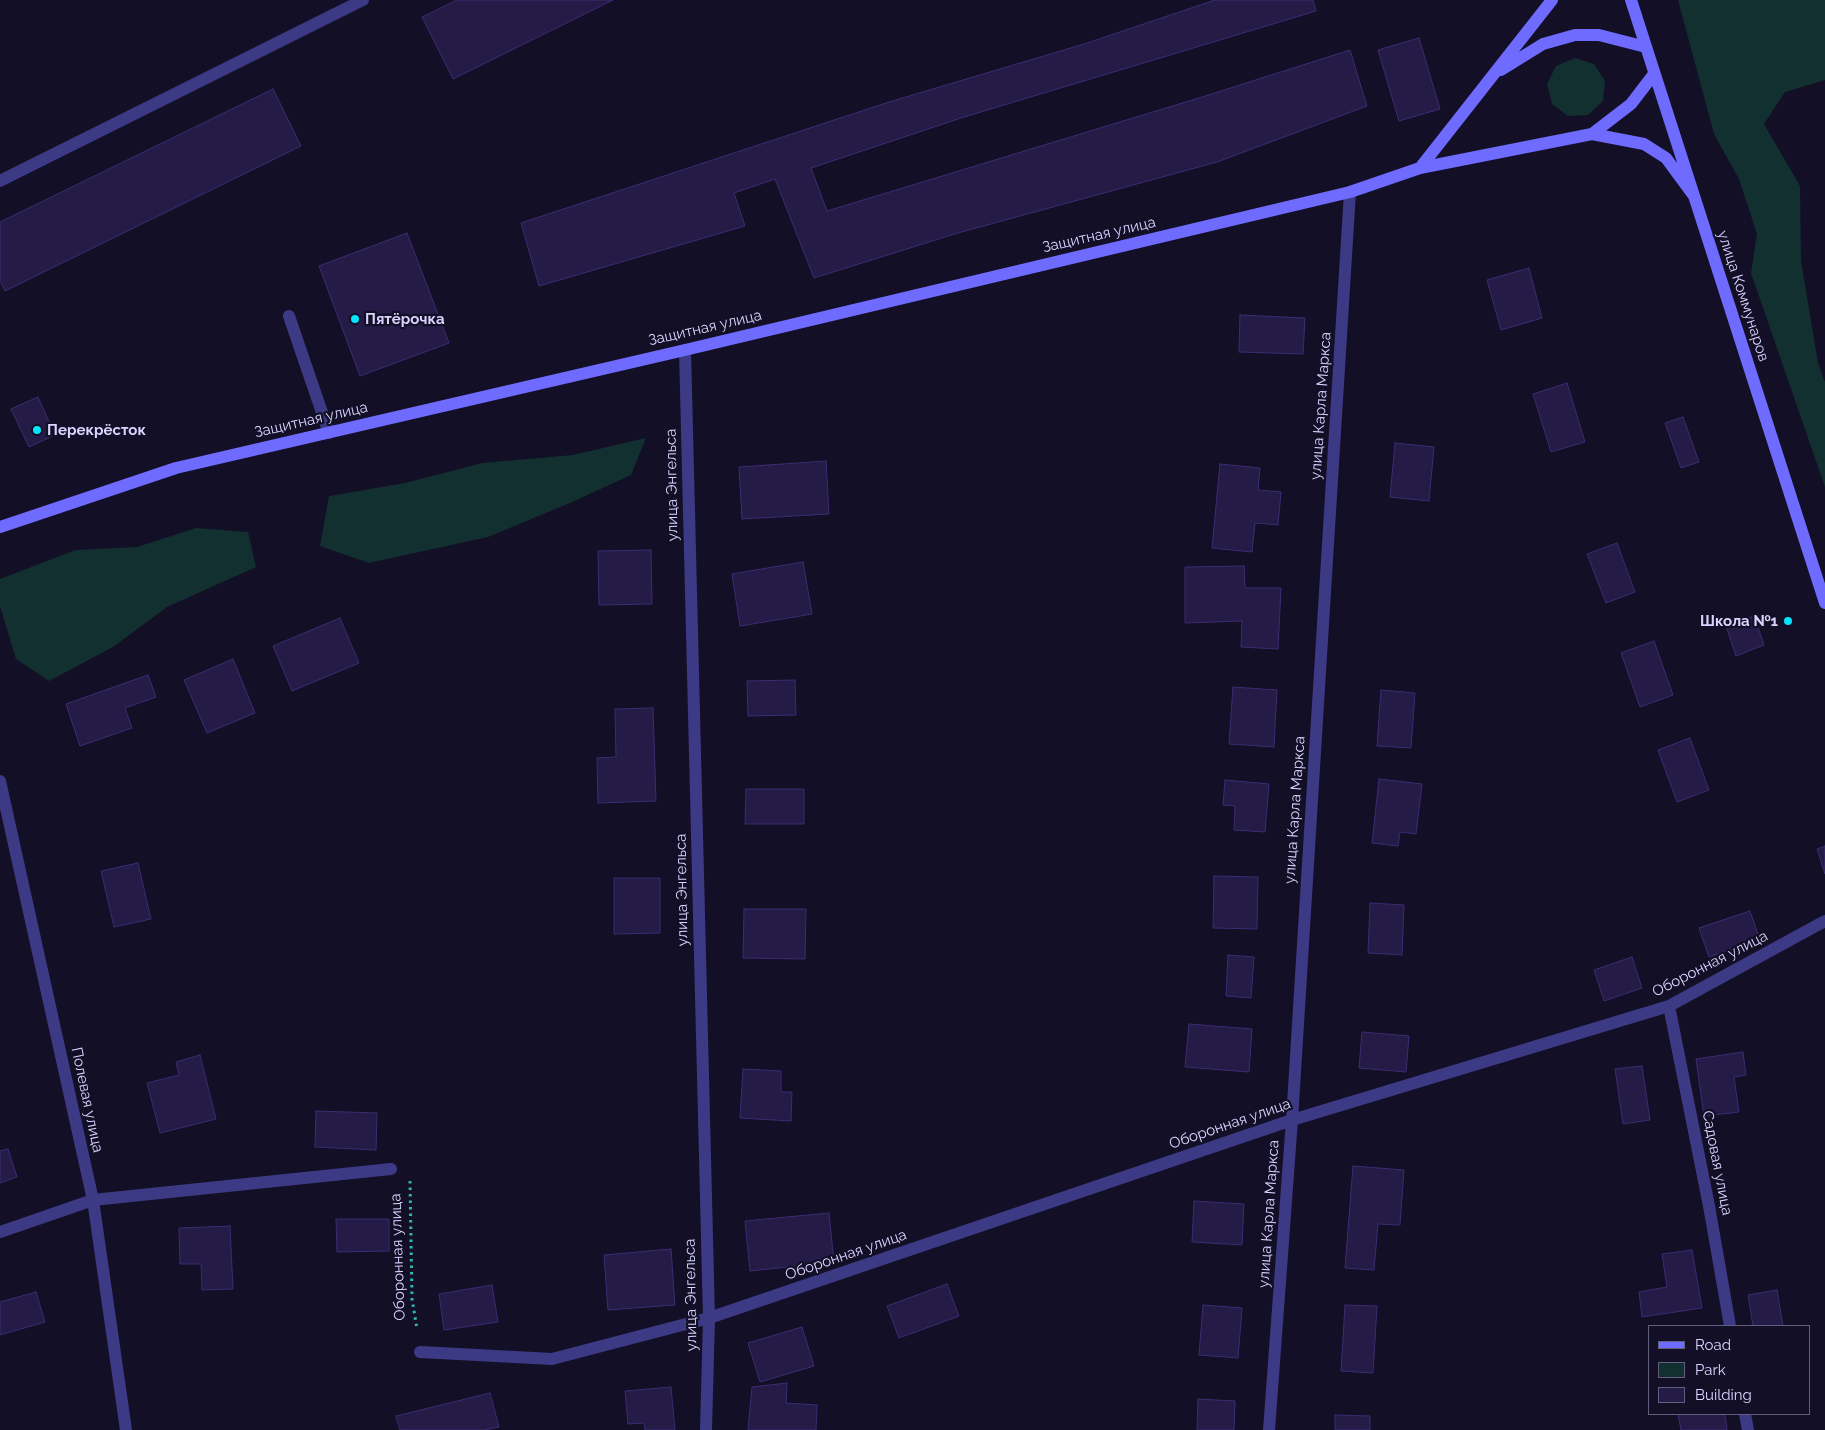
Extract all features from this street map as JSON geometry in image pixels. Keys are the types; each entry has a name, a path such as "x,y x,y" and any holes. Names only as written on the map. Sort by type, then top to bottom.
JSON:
{"street":[{"path":"0,181 363,0"},
{"path":"1420,168 1552,0"},
{"name":"улица Коммунаров","path":"1630,0 1825,603"},
{"path":"1492,76 1543,44 1575,35 1599,35 1646,47"},
{"path":"1592,134 1630,104 1654,74"},
{"path":"1592,134 1644,144 1666,158 1694,196"},
{"name":"Защитная улица","path":"0,527 176,468 685,350 1350,192 1420,168 1592,134"},
{"name":"улица Карла Маркса","path":"1269,1430 1292,1120 1350,192"},
{"path":"289,316 329,433"},
{"name":"улица Энгельса","path":"685,350 709,1318 706,1430"},
{"name":"Полевая улица","path":"0,781 93,1200 126,1430"},
{"name":"Оборонная улица","path":"420,1352 552,1359 709,1318 1292,1120 1670,1006 1825,922"},
{"name":"Садовая улица","path":"1670,1006 1730,1325"},
{"path":"0,1232 93,1200 391,1169"},
{"path":"1745,1415 1748,1430"}],"path":[{"name":"Оборонная улица","path":"391,1169 411,1182 412,1299 420,1352"}],"green space":[{"path":"1678,0 1825,0 1825,80 1785,92 1764,124 1800,186 1801,261 1818,363 1825,382 1825,487 1751,273 1757,234 1739,179 1714,134"},
{"path":"1575,58 1594,64 1605,81 1603,101 1588,115 1568,116 1552,104 1547,84 1556,66"},
{"path":"646,438 631,475 488,537 369,563 320,546 329,496 405,483 482,463 573,455"},
{"path":"196,528 248,532 256,567 167,607 113,647 49,681 16,659 0,606 0,579 76,550 137,547"}],"building":[{"path":"457,0 613,0 453,79 422,17"},
{"path":"1215,0 1313,0 1316,11 961,118 811,168 827,211 1350,50 1367,106 1217,162 958,233 814,278 775,179 734,193 745,226 539,286 521,223 889,102 1084,44"},
{"path":"1419,38 1440,109 1399,121 1378,50"},
{"path":"273,89 301,146 5,291 0,281 0,222"},
{"path":"407,233 449,343 360,376 319,266"},
{"path":"1529,268 1542,318 1501,330 1487,280"},
{"path":"1240,315 1305,318 1303,354 1239,352"},
{"path":"1567,383 1585,442 1551,452 1533,394"},
{"path":"38,397 55,435 29,447 11,409"},
{"path":"1683,417 1699,462 1681,468 1665,423"},
{"path":"1395,443 1434,447 1429,501 1390,497"},
{"path":"826,461 829,514 742,519 739,467"},
{"path":"1220,464 1260,468 1258,490 1281,492 1278,525 1255,523 1252,552 1212,548"},
{"path":"1617,543 1635,592 1606,603 1587,554"},
{"path":"651,550 652,604 599,605 598,551"},
{"path":"803,562 812,614 740,626 732,574"},
{"path":"1244,566 1245,588 1281,588 1278,649 1241,647 1242,621 1185,623 1185,567"},
{"path":"1754,616 1764,645 1736,656 1726,626"},
{"path":"340,618 359,663 292,691 273,646"},
{"path":"1654,641 1673,695 1640,707 1621,653"},
{"path":"233,659 255,713 207,733 184,680"},
{"path":"148,675 156,697 125,708 132,728 80,746 66,704"},
{"path":"795,680 796,715 748,716 747,681"},
{"path":"1233,687 1277,690 1274,747 1229,744"},
{"path":"1381,690 1415,693 1411,748 1377,746"},
{"path":"653,708 656,801 598,803 597,758 616,757 615,709"},
{"path":"1690,738 1709,790 1677,802 1658,750"},
{"path":"1379,779 1422,784 1416,834 1400,832 1398,846 1372,843"},
{"path":"1225,780 1269,784 1265,832 1234,830 1235,806 1223,805"},
{"path":"746,789 804,789 804,824 745,824"},
{"path":"1825,846 1825,874 1817,849"},
{"path":"138,863 151,919 114,927 101,871"},
{"path":"1214,876 1258,877 1257,929 1213,928"},
{"path":"614,878 660,878 660,933 614,934"},
{"path":"1370,903 1404,905 1402,955 1368,953"},
{"path":"744,909 806,909 805,959 743,958"},
{"path":"1750,911 1760,940 1709,957 1699,928"},
{"path":"1228,955 1254,957 1251,998 1226,996"},
{"path":"1632,957 1642,988 1604,1001 1594,970"},
{"path":"1189,1024 1252,1029 1249,1072 1185,1067"},
{"path":"1362,1032 1409,1036 1406,1072 1359,1068"},
{"path":"1743,1052 1746,1075 1734,1077 1739,1112 1704,1116 1696,1059"},
{"path":"200,1055 216,1119 160,1133 147,1083 179,1075 176,1062"},
{"path":"1642,1066 1650,1120 1623,1124 1615,1069"},
{"path":"743,1069 781,1071 781,1092 792,1092 791,1121 740,1118"},
{"path":"316,1111 377,1113 376,1150 315,1147"},
{"path":"8,1149 17,1177 0,1183 0,1151"},
{"path":"1353,1166 1404,1170 1400,1225 1378,1224 1374,1270 1345,1268"},
{"path":"1194,1201 1244,1204 1242,1245 1192,1242"},
{"path":"829,1213 834,1262 750,1271 745,1221"},
{"path":"336,1219 389,1219 389,1251 337,1252"},
{"path":"230,1226 233,1289 202,1290 201,1264 180,1264 179,1228"},
{"path":"671,1249 675,1305 608,1310 604,1255"},
{"path":"1692,1250 1702,1308 1642,1317 1639,1292 1667,1287 1662,1254"},
{"path":"947,1284 959,1316 899,1338 887,1306"},
{"path":"492,1285 498,1322 444,1330 439,1294"},
{"path":"1777,1290 1783,1325 1753,1325 1748,1295"},
{"path":"36,1292 45,1322 0,1335 0,1302"},
{"path":"1203,1305 1242,1308 1238,1358 1199,1355"},
{"path":"1345,1305 1377,1306 1373,1373 1341,1371"},
{"path":"802,1327 814,1366 760,1382 748,1343"},
{"path":"787,1383 786,1403 817,1405 816,1430 748,1430 752,1387"},
{"path":"671,1387 675,1430 645,1430 644,1423 628,1424 625,1391"},
{"path":"490,1393 499,1427 484,1430 400,1430 396,1416"},
{"path":"1198,1399 1235,1401 1234,1430 1197,1430"},
{"path":"1335,1415 1370,1416 1370,1430 1335,1430"},
{"path":"1678,1415 1725,1415 1727,1430 1681,1430"}],"place":[{"name":"Пятёрочка","path":"355,319"},
{"name":"Перекрёсток","path":"37,430"},
{"name":"Школа №1","path":"1788,621"}]}
